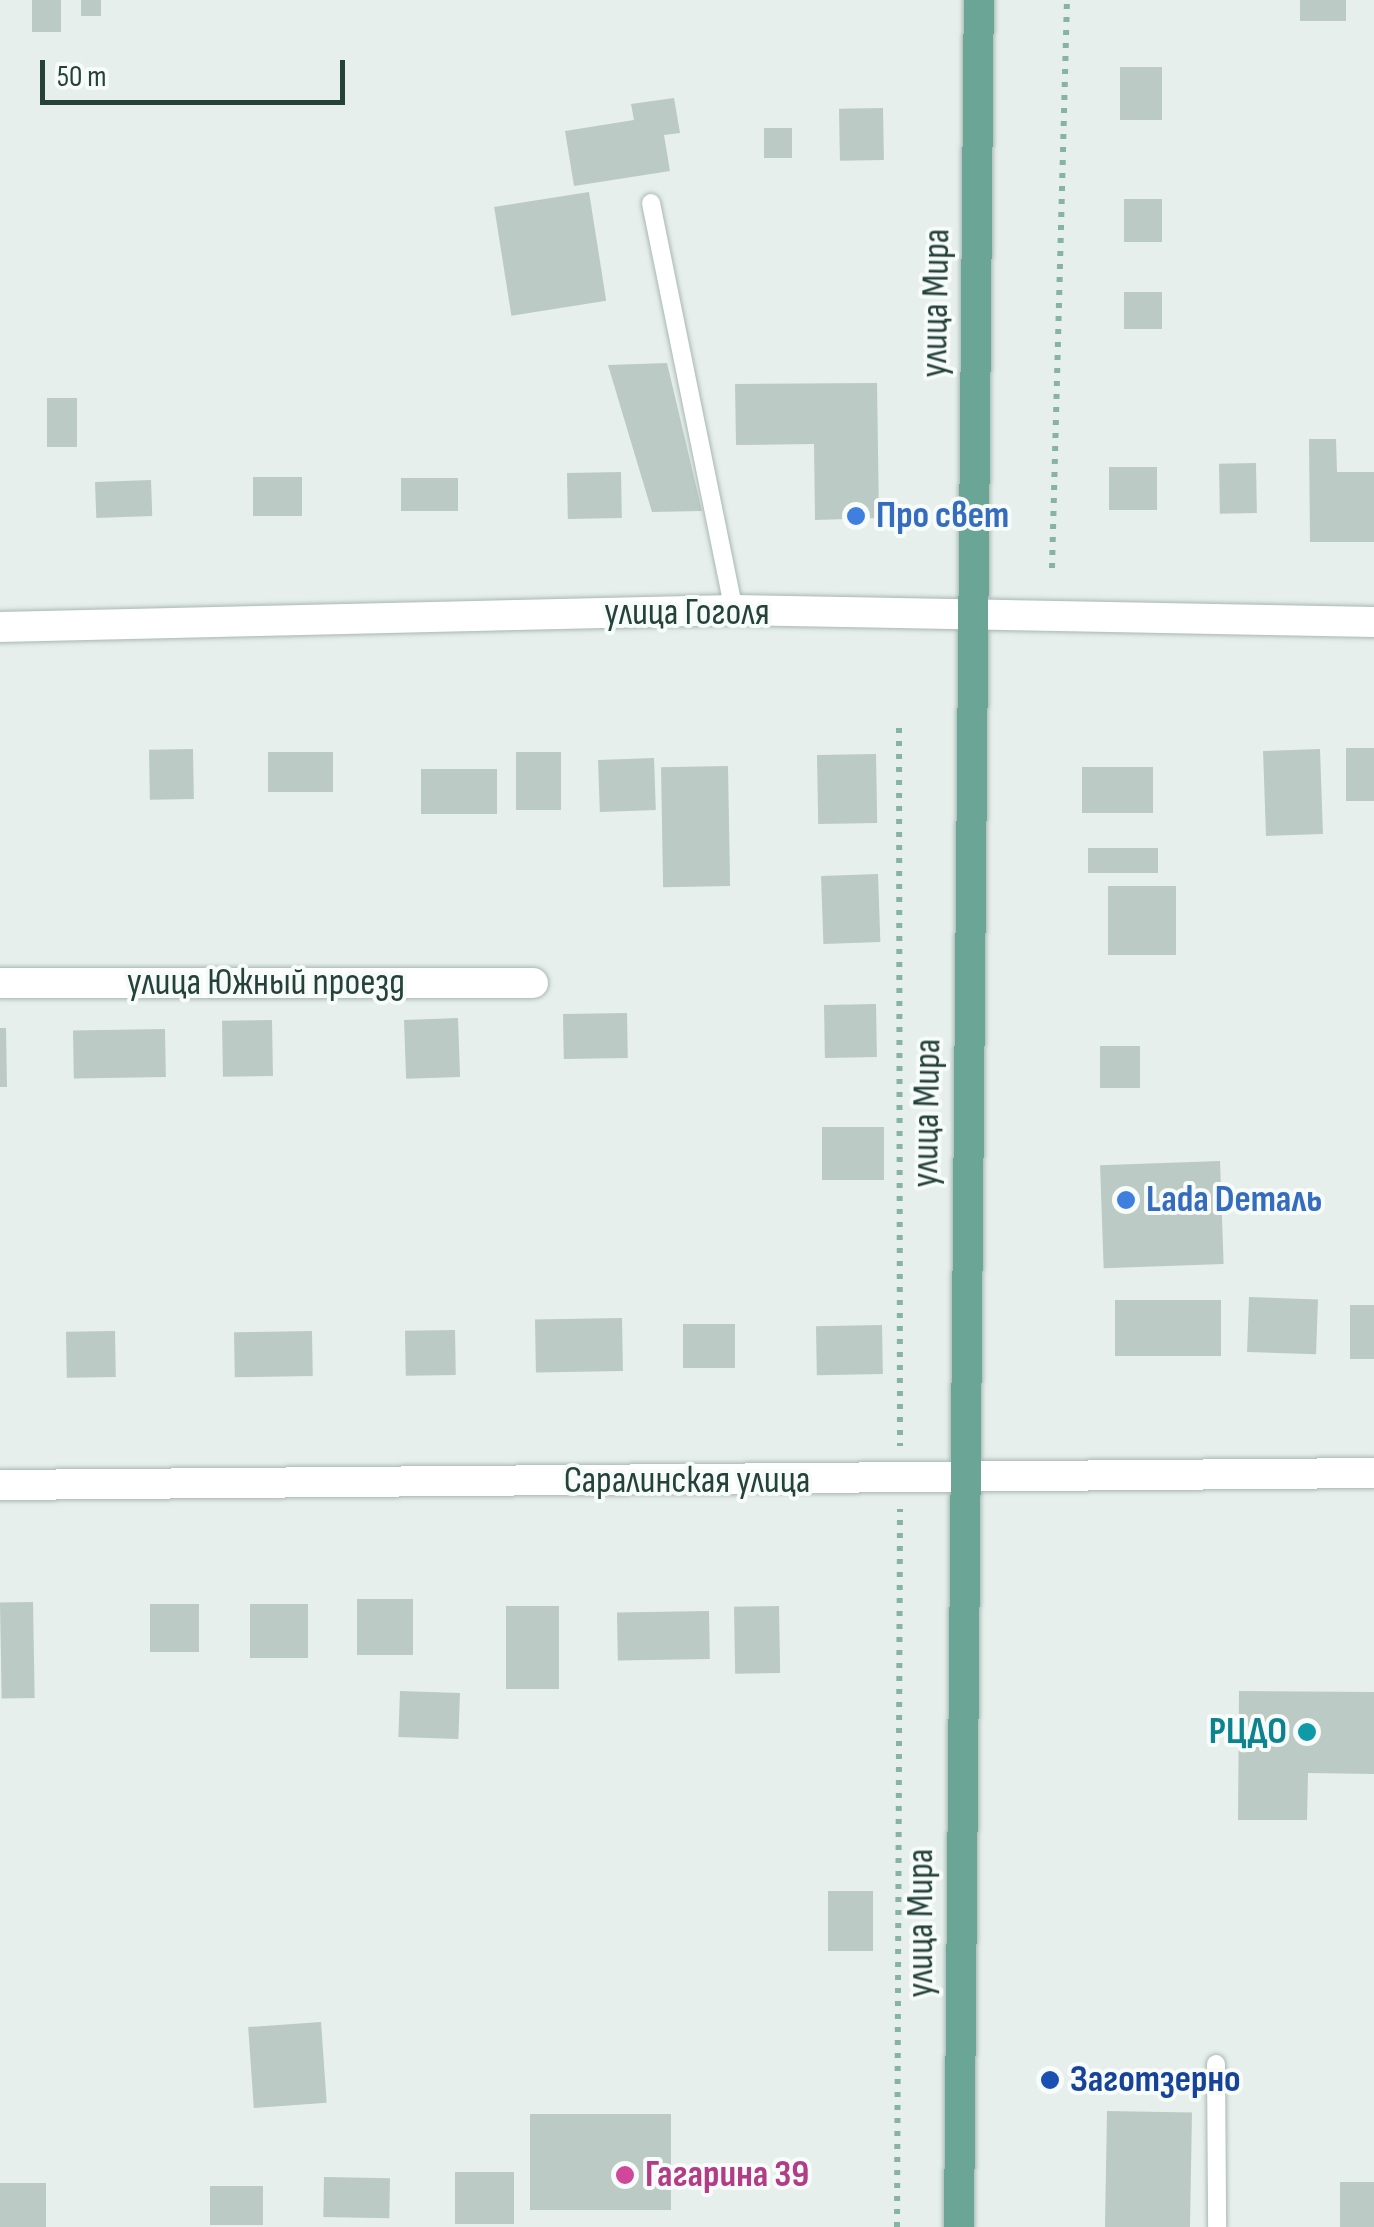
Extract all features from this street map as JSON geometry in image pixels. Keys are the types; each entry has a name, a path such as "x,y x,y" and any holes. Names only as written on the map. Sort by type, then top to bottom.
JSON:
{"main road":[{"name":"улица Мира","path":"958,2227 979,0"}],"street":[{"name":"улица Гоголя","path":"0,627 734,610 1374,622"},
{"name":"улица Южный проезд","path":"0,983 533,983"},
{"name":"Саралинская улица","path":"0,1485 1374,1473"}],"lane":[{"path":"651,202 734,610"},
{"path":"1216,2064 1218,2227"}],"path":[{"path":"1052,568 1066,0"}],"building":[{"path":"32,0 61,0 61,32 32,32"},
{"path":"81,0 101,0 101,16 81,16"},
{"path":"1300,0 1346,0 1346,21 1300,21"},
{"path":"1120,67 1162,67 1162,120 1120,120"},
{"path":"674,98 680,133 664,135 670,171 574,186 565,131 634,120 631,104"},
{"path":"883,108 884,160 840,161 839,109"},
{"path":"764,128 792,128 792,158 764,158"},
{"path":"589,192 606,301 511,316 494,207"},
{"path":"1124,199 1162,199 1162,242 1124,242"},
{"path":"1124,292 1162,292 1162,329 1124,329"},
{"path":"667,363 702,511 652,512 608,365"},
{"path":"877,383 879,518 815,520 814,444 736,445 735,384"},
{"path":"47,398 77,398 77,447 47,447"},
{"path":"1309,439 1336,439 1337,472 1374,472 1374,542 1310,542"},
{"path":"1256,463 1257,513 1220,514 1219,464"},
{"path":"1109,467 1157,467 1157,510 1109,510"},
{"path":"621,472 622,518 568,519 567,473"},
{"path":"253,477 302,477 302,516 253,516"},
{"path":"401,478 458,478 458,511 401,511"},
{"path":"151,480 152,516 96,518 95,482"},
{"path":"1346,748 1374,748 1374,801 1346,801"},
{"path":"193,749 194,799 150,800 149,750"},
{"path":"1320,749 1323,834 1266,836 1263,751"},
{"path":"268,752 333,752 333,792 268,792"},
{"path":"516,752 561,752 561,810 516,810"},
{"path":"876,754 877,823 818,824 817,755"},
{"path":"654,758 656,810 600,812 598,760"},
{"path":"728,766 730,886 663,887 661,767"},
{"path":"1082,767 1153,767 1153,813 1082,813"},
{"path":"421,769 497,769 497,814 421,814"},
{"path":"1088,848 1158,848 1158,873 1088,873"},
{"path":"878,874 880,942 823,944 821,876"},
{"path":"1108,886 1176,886 1176,955 1108,955"},
{"path":"876,1004 877,1057 825,1058 824,1005"},
{"path":"627,1013 628,1058 564,1059 563,1014"},
{"path":"458,1018 460,1077 406,1079 404,1020"},
{"path":"272,1020 273,1076 223,1077 222,1021"},
{"path":"0,1028 6,1028 7,1087 0,1087"},
{"path":"165,1029 166,1077 74,1079 73,1031"},
{"path":"1100,1046 1140,1046 1140,1088 1100,1088"},
{"path":"822,1127 884,1127 884,1180 822,1180"},
{"path":"1220,1161 1224,1264 1104,1268 1100,1165"},
{"path":"1249,1297 1318,1299 1316,1354 1247,1352"},
{"path":"1115,1300 1221,1300 1221,1356 1115,1356"},
{"path":"1350,1305 1374,1305 1374,1359 1350,1359"},
{"path":"622,1318 623,1371 536,1373 535,1320"},
{"path":"683,1324 735,1324 735,1368 683,1368"},
{"path":"882,1325 883,1374 817,1375 816,1326"},
{"path":"455,1330 456,1375 406,1376 405,1331"},
{"path":"115,1331 116,1377 67,1378 66,1332"},
{"path":"312,1331 313,1376 235,1377 234,1332"},
{"path":"357,1599 413,1599 413,1655 357,1655"},
{"path":"33,1602 35,1698 2,1699 0,1603"},
{"path":"150,1604 199,1604 199,1652 150,1652"},
{"path":"250,1604 308,1604 308,1658 250,1658"},
{"path":"506,1606 559,1606 559,1689 506,1689"},
{"path":"779,1606 780,1673 735,1674 734,1607"},
{"path":"709,1611 710,1659 618,1661 617,1613"},
{"path":"400,1691 460,1693 458,1739 398,1737"},
{"name":"РЦДО","path":"1239,1691 1374,1692 1374,1774 1308,1773 1307,1820 1238,1820"},
{"path":"828,1891 873,1891 873,1951 828,1951"},
{"path":"321,2022 327,2103 254,2108 248,2027"},
{"path":"1107,2111 1192,2112 1190,2227 1105,2227"},
{"path":"530,2114 671,2114 671,2210 530,2210"},
{"path":"455,2172 514,2172 514,2224 455,2224"},
{"path":"324,2177 390,2178 389,2218 323,2217"},
{"path":"1340,2182 1374,2182 1374,2227 1340,2227"},
{"path":"0,2183 46,2183 46,2227 0,2227"},
{"path":"210,2186 263,2186 263,2225 210,2225"}],"place":[{"name":"Про свет","path":"856,516"},
{"name":"Lada Dеталь","path":"1126,1200"},
{"name":"РЦДО","path":"1307,1732"},
{"name":"Заготзерно","path":"1050,2080"},
{"name":"Гагарина 39","path":"625,2175"}]}
